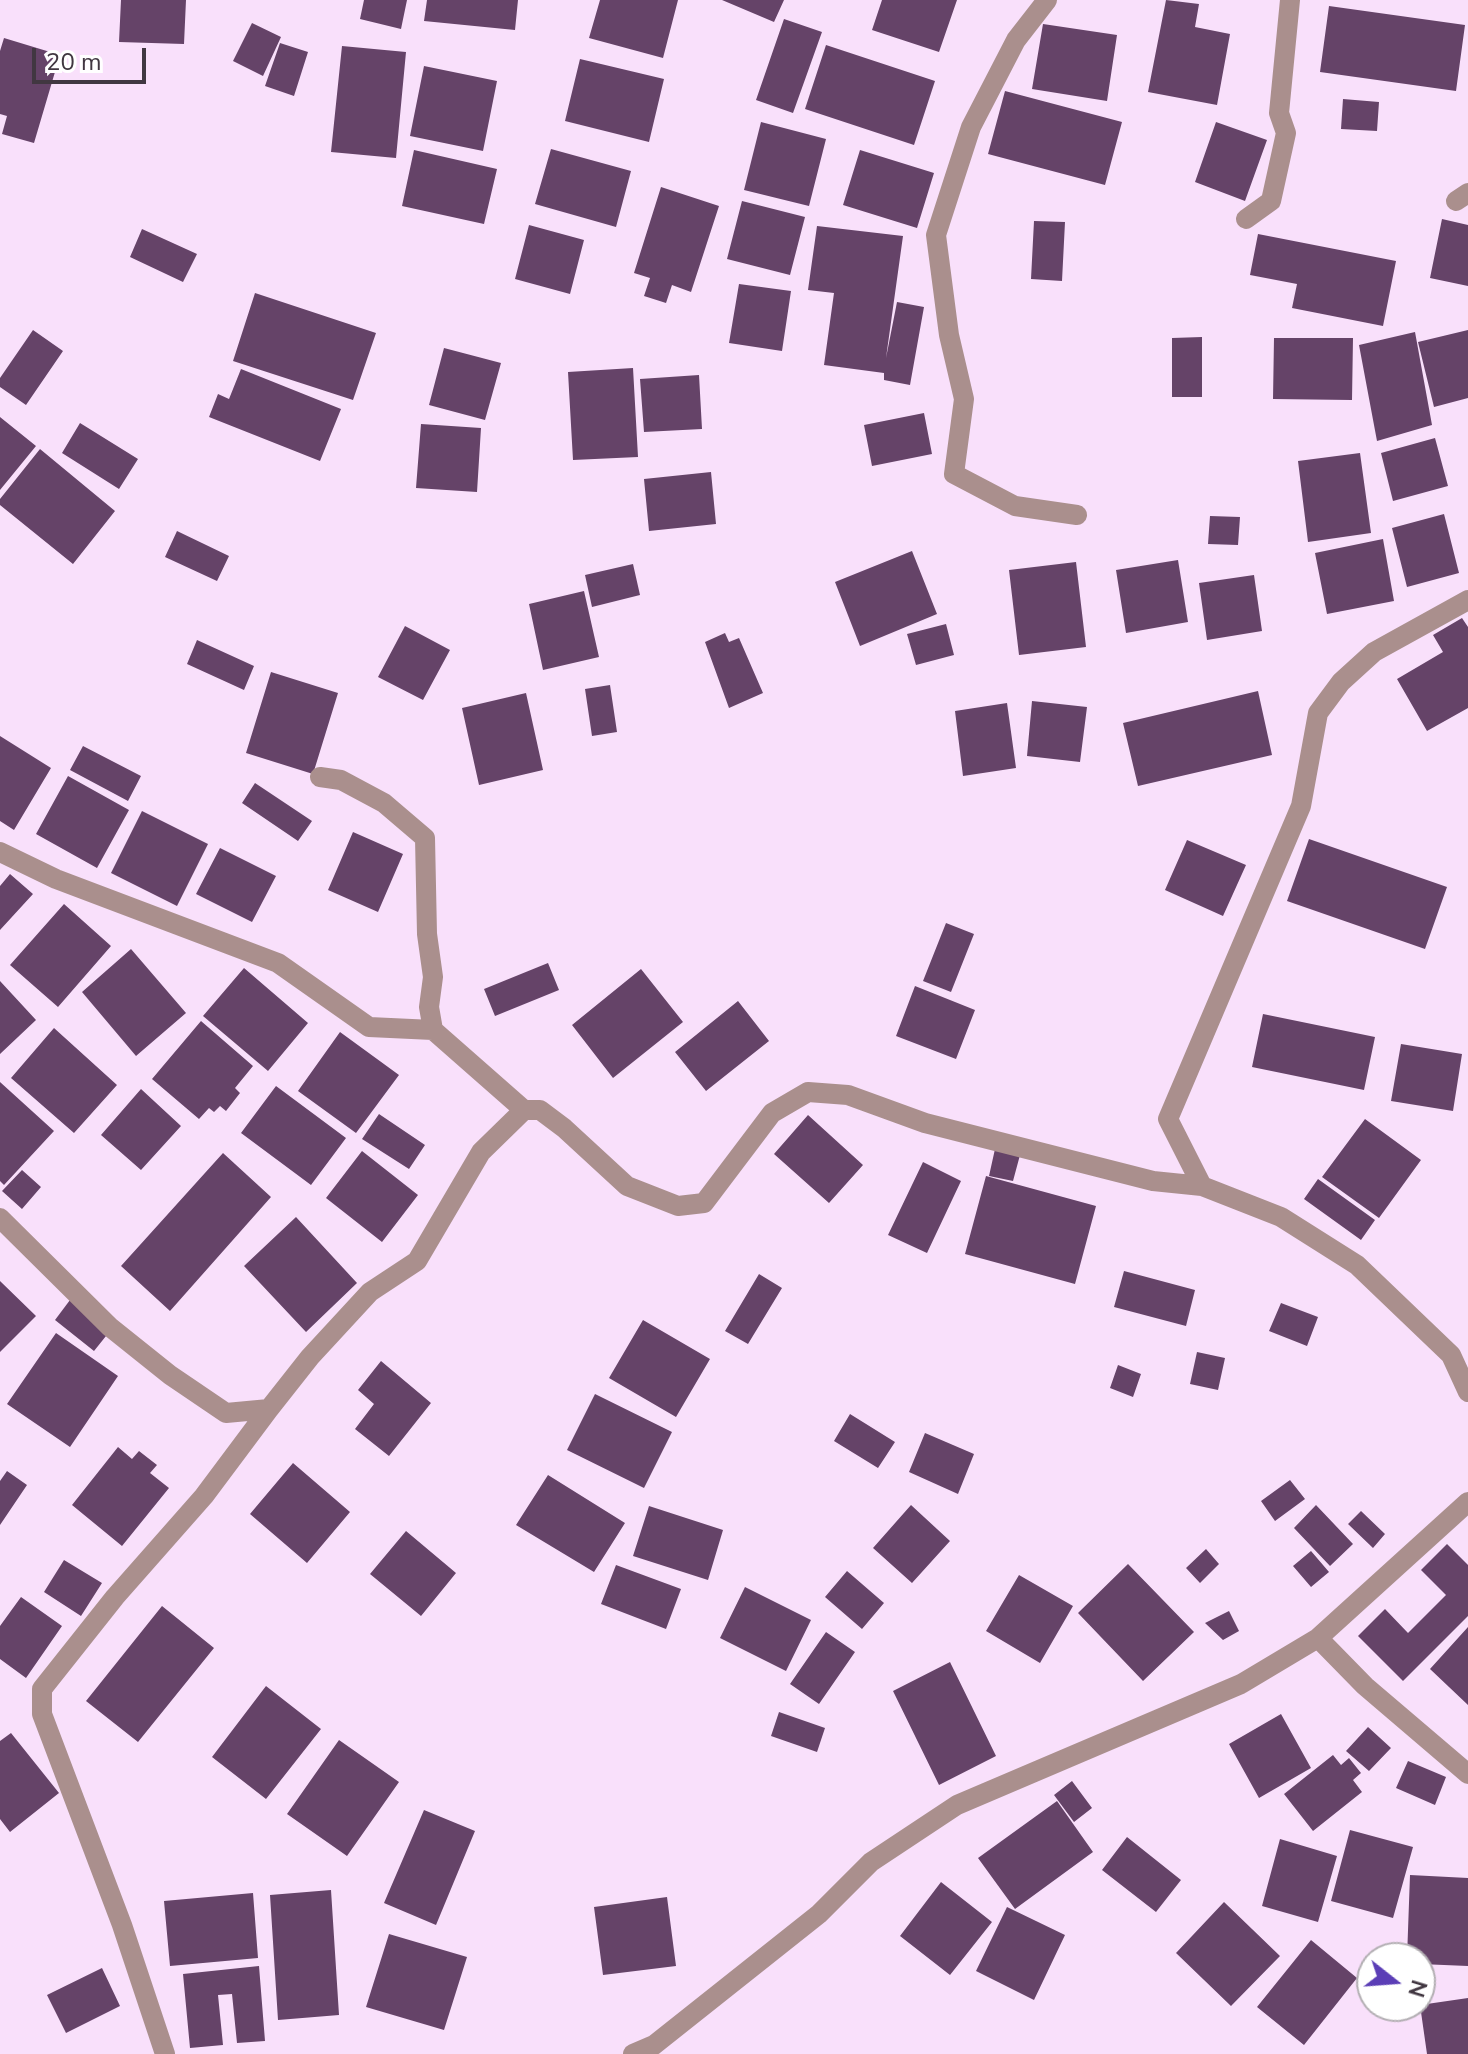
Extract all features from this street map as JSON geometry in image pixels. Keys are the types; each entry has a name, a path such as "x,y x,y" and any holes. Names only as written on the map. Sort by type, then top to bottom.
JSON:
{"street":[{"path":"1047,0 1016,40 971,127 936,235 949,335 964,399 954,474 1015,506 1077,515"},
{"path":"1246,219 1271,201 1286,133 1279,113 1290,0"},
{"path":"1202,1186 1168,1119 1301,806 1318,713 1341,682 1374,652 1468,600"},
{"path":"320,777 341,780 384,803 425,838 427,934 433,977 429,1007 433,1030"},
{"path":"0,852 70,885 278,963 369,1027 433,1030 524,1110 540,1110 627,1186 678,1206 704,1203 772,1113 808,1092 848,1095 925,1123 1153,1181 1202,1186 1281,1217 1357,1265 1451,1355 1468,1392"},
{"path":"165,2054 122,1925 42,1714 42,1689 115,1597 204,1496 310,1357 370,1292 417,1261 481,1152 524,1110"},
{"path":"0,1218 110,1327 170,1375 226,1413 269,1409"},
{"path":"633,2054 654,2045 819,1914 871,1862 957,1805 1241,1684 1318,1638 1468,1502"},
{"path":"1318,1638 1365,1686 1468,1774"}],"building":[{"path":"121,0 186,0 184,44 119,42"},
{"path":"364,0 407,0 401,29 360,19"},
{"path":"427,0 518,0 515,30 424,21"},
{"path":"600,0 678,0 663,58 589,38"},
{"path":"722,0 784,0 774,22"},
{"path":"882,0 957,0 939,52 872,30"},
{"path":"1166,0 1199,4 1195,27 1230,34 1217,105 1148,92"},
{"path":"1329,6 1465,25 1456,91 1320,72"},
{"path":"784,19 822,32 793,113 756,100"},
{"path":"252,23 281,37 263,76 233,61"},
{"path":"1043,24 1117,35 1107,101 1032,89"},
{"path":"4,38 60,55 34,143 2,134 7,116 0,114 0,51"},
{"path":"280,43 308,52 294,96 265,86"},
{"path":"826,45 935,81 914,145 805,109"},
{"path":"342,46 406,52 396,158 331,152"},
{"path":"580,59 664,79 649,142 565,121"},
{"path":"424,66 497,81 483,151 410,136"},
{"path":"1005,91 1122,122 1105,185 988,154"},
{"path":"1343,99 1379,102 1377,131 1341,129"},
{"path":"761,122 826,139 809,206 744,190"},
{"path":"1216,122 1267,140 1245,201 1195,182"},
{"path":"551,149 631,171 616,227 535,204"},
{"path":"414,150 497,169 484,224 402,206"},
{"path":"860,150 934,173 917,228 843,205"},
{"path":"661,187 719,206 691,292 672,285 666,303 644,296 650,278 634,273"},
{"path":"742,201 805,217 790,275 727,259"},
{"path":"1442,219 1468,225 1468,286 1430,278"},
{"path":"1034,221 1065,222 1062,281 1031,279"},
{"path":"529,225 584,240 570,294 515,279"},
{"path":"817,226 903,236 886,358 897,302 924,307 910,385 884,380 884,373 824,365 834,293 808,290"},
{"path":"142,229 197,254 183,282 130,257"},
{"path":"1258,234 1396,261 1383,326 1292,308 1297,284 1250,275"},
{"path":"739,284 791,291 782,351 729,343"},
{"path":"255,293 376,333 353,400 233,361"},
{"path":"33,330 63,351 26,405 0,387 0,378"},
{"path":"1468,330 1468,398 1434,407 1418,342"},
{"path":"1415,332 1432,425 1377,441 1359,345"},
{"path":"1202,337 1202,397 1172,397 1172,338"},
{"path":"1274,338 1353,338 1352,400 1273,399"},
{"path":"444,348 501,363 485,420 429,405"},
{"path":"633,368 638,457 573,460 568,372"},
{"path":"241,369 341,409 320,461 209,417 218,394 229,399"},
{"path":"699,375 702,429 644,432 640,379"},
{"path":"924,413 932,454 872,466 864,425"},
{"path":"0,417 36,446 0,490"},
{"path":"80,423 138,459 119,489 62,453"},
{"path":"421,424 481,428 477,492 416,488"},
{"path":"1435,438 1448,486 1393,501 1381,453"},
{"path":"40,449 115,511 73,564 0,505 0,499"},
{"path":"1360,453 1371,533 1308,542 1298,461"},
{"path":"711,472 716,524 649,531 644,479"},
{"path":"1444,514 1459,573 1407,587 1392,528"},
{"path":"1210,516 1240,517 1238,545 1208,544"},
{"path":"177,531 229,556 217,581 165,557"},
{"path":"1383,539 1394,601 1327,614 1315,553"},
{"path":"912,551 937,614 860,646 835,582"},
{"path":"1178,560 1188,622 1126,633 1116,570"},
{"path":"1076,562 1086,647 1019,655 1009,570"},
{"path":"633,564 640,595 592,607 585,575"},
{"path":"1254,575 1262,631 1207,640 1199,583"},
{"path":"584,591 599,657 543,670 529,604"},
{"path":"1462,618 1468,627 1468,708 1427,731 1397,679 1443,652 1433,635"},
{"path":"946,624 954,655 916,665 907,634"},
{"path":"405,626 450,650 423,700 378,677"},
{"path":"725,633 729,642 739,638 763,693 729,708 705,642"},
{"path":"197,640 254,666 244,690 187,664"},
{"path":"271,672 338,693 313,774 246,753"},
{"path":"610,685 617,732 592,736 585,689"},
{"path":"1258,691 1272,755 1138,786 1123,723"},
{"path":"526,693 543,770 479,785 462,708"},
{"path":"1032,701 1087,707 1080,762 1027,756"},
{"path":"1007,703 1016,768 963,776 955,711"},
{"path":"0,736 51,768 14,830 0,821"},
{"path":"83,746 141,776 128,801 70,770"},
{"path":"68,776 129,810 97,868 36,834"},
{"path":"255,783 312,821 298,841 242,803"},
{"path":"142,811 208,844 177,906 111,873"},
{"path":"353,832 403,854 378,912 328,890"},
{"path":"1309,839 1447,887 1425,949 1287,901"},
{"path":"1187,840 1246,865 1223,916 1165,890"},
{"path":"220,848 276,876 252,922 196,894"},
{"path":"10,874 33,894 0,930 0,886"},
{"path":"64,904 111,946 58,1007 10,965"},
{"path":"946,923 974,934 951,992 923,981"},
{"path":"131,949 186,1013 136,1056 82,992"},
{"path":"548,963 559,990 495,1016 484,989"},
{"path":"244,968 308,1023 268,1071 203,1016"},
{"path":"641,969 683,1022 613,1078 572,1025"},
{"path":"0,981 36,1020 0,1054"},
{"path":"915,986 975,1010 956,1059 896,1036"},
{"path":"738,1001 769,1041 706,1091 675,1052"},
{"path":"1263,1014 1375,1037 1364,1090 1252,1067"},
{"path":"201,1021 253,1066 235,1088 240,1093 226,1111 220,1106 214,1112 209,1108 199,1119 152,1079"},
{"path":"54,1028 117,1085 74,1133 11,1078"},
{"path":"340,1032 399,1075 356,1133 298,1091"},
{"path":"1401,1044 1462,1054 1453,1111 1391,1101"},
{"path":"0,1082 54,1131 4,1185 0,1181"},
{"path":"276,1086 346,1138 311,1185 241,1133"},
{"path":"141,1089 181,1126 141,1170 101,1135"},
{"path":"379,1114 425,1145 409,1169 362,1139"},
{"path":"808,1115 863,1165 829,1203 774,1154"},
{"path":"1365,1119 1421,1160 1379,1218 1322,1177"},
{"path":"995,1149 1020,1155 1013,1181 989,1176"},
{"path":"362,1151 418,1195 382,1242 326,1198"},
{"path":"223,1153 271,1197 170,1311 121,1266"},
{"path":"923,1162 961,1181 927,1253 888,1235"},
{"path":"22,1170 41,1187 22,1209 2,1191"},
{"path":"986,1176 1096,1206 1075,1284 965,1254"},
{"path":"1318,1179 1375,1220 1361,1240 1304,1199"},
{"path":"296,1217 357,1283 306,1332 244,1266"},
{"path":"1124,1271 1195,1290 1186,1326 1114,1307"},
{"path":"759,1274 782,1288 748,1344 725,1331"},
{"path":"0,1281 36,1316 0,1352"},
{"path":"70,1300 110,1331 94,1351 55,1320"},
{"path":"1281,1303 1318,1317 1307,1346 1269,1331"},
{"path":"643,1320 710,1359 676,1417 609,1378"},
{"path":"56,1333 118,1376 70,1447 7,1404"},
{"path":"1197,1352 1225,1358 1218,1390 1190,1384"},
{"path":"381,1361 431,1403 389,1456 355,1429 374,1404 358,1390"},
{"path":"1118,1365 1141,1374 1133,1397 1110,1388"},
{"path":"595,1394 672,1432 644,1488 567,1450"},
{"path":"850,1414 895,1442 878,1468 834,1441"},
{"path":"925,1433 974,1454 958,1494 909,1472"},
{"path":"118,1447 132,1459 139,1451 157,1465 150,1473 169,1488 122,1546 72,1505"},
{"path":"293,1463 350,1512 307,1563 250,1514"},
{"path":"7,1471 27,1485 0,1525 0,1481"},
{"path":"548,1475 625,1523 594,1572 516,1525"},
{"path":"1290,1480 1305,1499 1275,1521 1261,1501"},
{"path":"911,1505 950,1541 912,1583 873,1548"},
{"path":"1316,1505 1353,1544 1330,1566 1294,1528"},
{"path":"649,1506 723,1530 708,1580 633,1556"},
{"path":"1361,1511 1385,1534 1373,1548 1348,1524"},
{"path":"406,1531 456,1573 421,1616 370,1574"},
{"path":"1447,1544 1468,1565 1468,1616 1403,1681 1358,1636 1385,1609 1408,1633 1446,1595 1421,1570"},
{"path":"1206,1549 1219,1564 1200,1583 1186,1568"},
{"path":"1311,1551 1329,1572 1311,1587 1293,1566"},
{"path":"64,1560 102,1583 81,1616 44,1592"},
{"path":"1128,1564 1194,1632 1143,1681 1078,1613"},
{"path":"616,1565 681,1589 666,1629 601,1604"},
{"path":"847,1571 884,1603 862,1629 825,1597"},
{"path":"1019,1575 1073,1606 1040,1663 986,1631"},
{"path":"745,1587 811,1620 786,1671 720,1638"},
{"path":"21,1597 62,1626 26,1678 0,1659 0,1626"},
{"path":"162,1606 214,1648 138,1742 86,1701"},
{"path":"1229,1611 1239,1631 1223,1640 1205,1623"},
{"path":"1468,1627 1468,1705 1430,1669"},
{"path":"826,1632 855,1652 819,1704 790,1684"},
{"path":"950,1662 996,1756 939,1785 893,1691"},
{"path":"266,1686 321,1729 266,1799 212,1757"},
{"path":"779,1712 825,1728 817,1752 771,1736"},
{"path":"1281,1714 1311,1768 1259,1798 1229,1744"},
{"path":"1368,1727 1391,1748 1369,1771 1346,1751"},
{"path":"11,1733 59,1793 10,1832 0,1819 0,1741"},
{"path":"339,1740 399,1782 347,1856 287,1814"},
{"path":"1333,1755 1341,1765 1349,1758 1361,1773 1353,1780 1362,1792 1313,1831 1284,1794"},
{"path":"1408,1761 1446,1777 1435,1805 1396,1788"},
{"path":"1072,1781 1092,1808 1074,1822 1054,1795"},
{"path":"1057,1801 1093,1852 1015,1909 978,1858"},
{"path":"424,1810 475,1831 436,1925 384,1903"},
{"path":"1350,1830 1413,1847 1393,1918 1331,1901"},
{"path":"1127,1837 1181,1880 1156,1912 1102,1870"},
{"path":"1280,1839 1337,1856 1318,1922 1262,1906"},
{"path":"1410,1875 1468,1878 1468,1966 1436,1965 1436,1942 1408,1942"},
{"path":"941,1882 992,1922 950,1975 900,1936"},
{"path":"331,1890 339,2015 278,2020 270,1895"},
{"path":"253,1893 258,1958 170,1966 164,1901"},
{"path":"667,1897 676,1966 603,1975 594,1907"},
{"path":"1224,1902 1280,1956 1231,2006 1176,1953"},
{"path":"1007,1907 1065,1935 1034,2000 976,1971"},
{"path":"389,1934 467,1957 444,2030 366,2007"},
{"path":"1311,1940 1356,1977 1304,2045 1257,2007"},
{"path":"259,1966 265,2041 237,2043 232,1994 218,1995 223,2045 190,2048 183,1974"},
{"path":"102,1968 120,2006 66,2033 47,1995"},
{"path":"1468,1998 1468,2054 1427,2054 1422,2022 1436,2022 1436,2003"}]}
